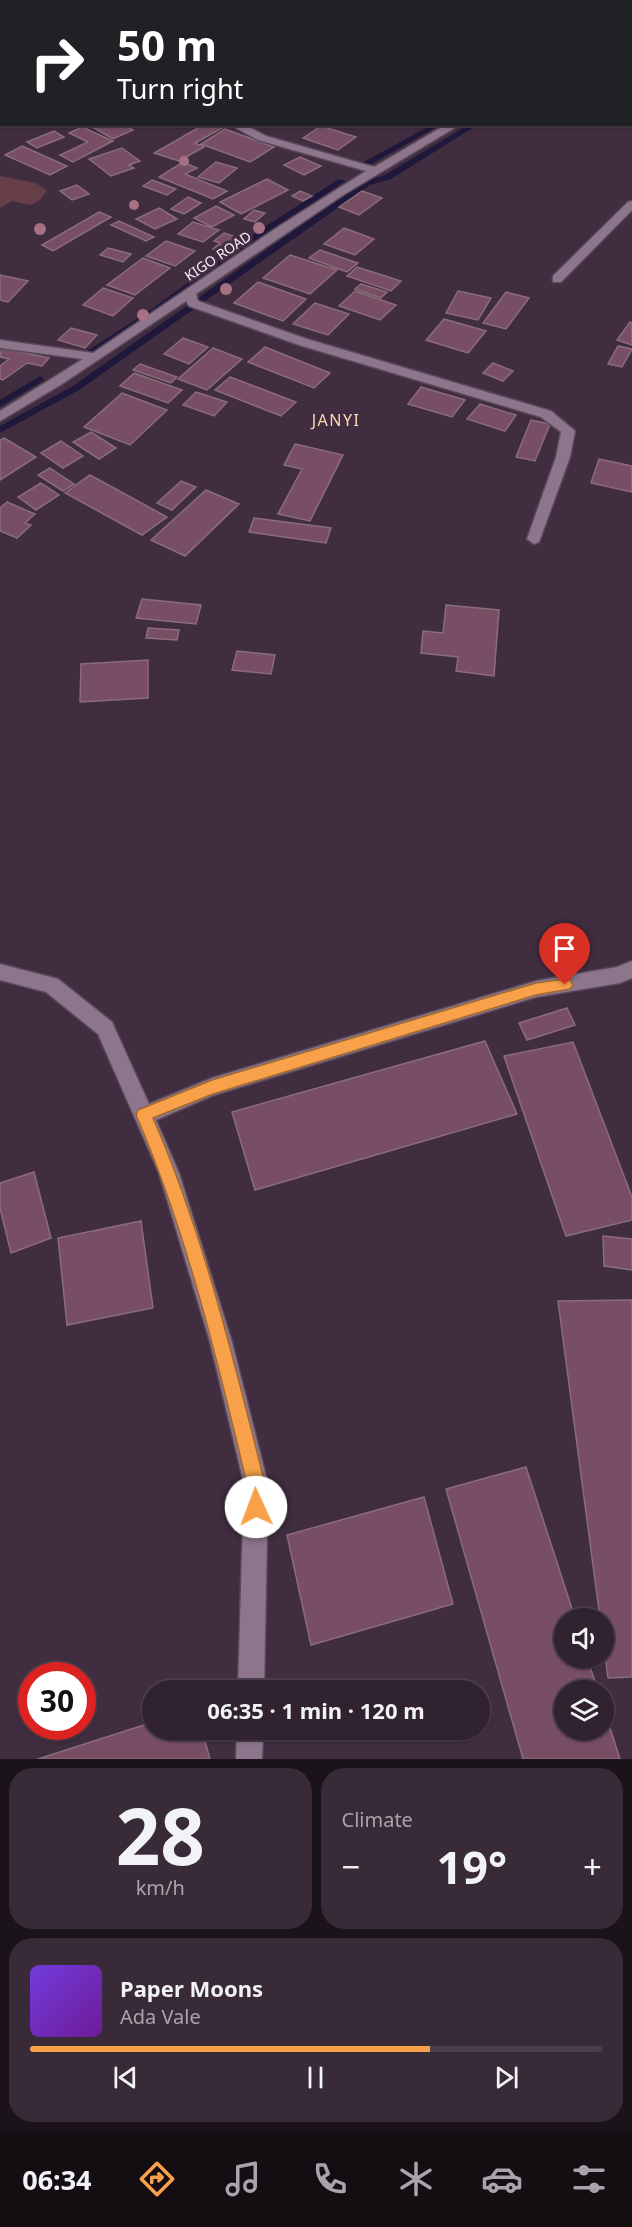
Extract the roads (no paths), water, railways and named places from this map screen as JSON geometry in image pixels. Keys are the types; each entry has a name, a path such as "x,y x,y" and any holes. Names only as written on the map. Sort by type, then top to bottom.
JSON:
{"street":[{"path":"238,126 262,138 373,170"},
{"name":"KIGO ROAD","path":"0,417 95,357 373,170 452,126"},
{"path":"557,279 632,204"},
{"path":"189,294 193,303 303,342 531,409 556,421 568,431 563,457 534,539"},
{"path":"0,344 95,357"},
{"path":"144,1115 212,1087 525,992 620,975 632,969"},
{"path":"0,972 51,985 105,1028 169,1173 221,1342 256,1484 251,1680"},
{"path":"249,1759 250,1740"}],"waterway":[{"path":"348,161 363,165 435,126"},
{"path":"0,430 76,388 367,183 388,177 473,126"},
{"path":"85,355 155,311 255,237 342,181"},
{"path":"0,404 40,379"}],"district":[{"name":"JANYI","path":"336,420"}]}
